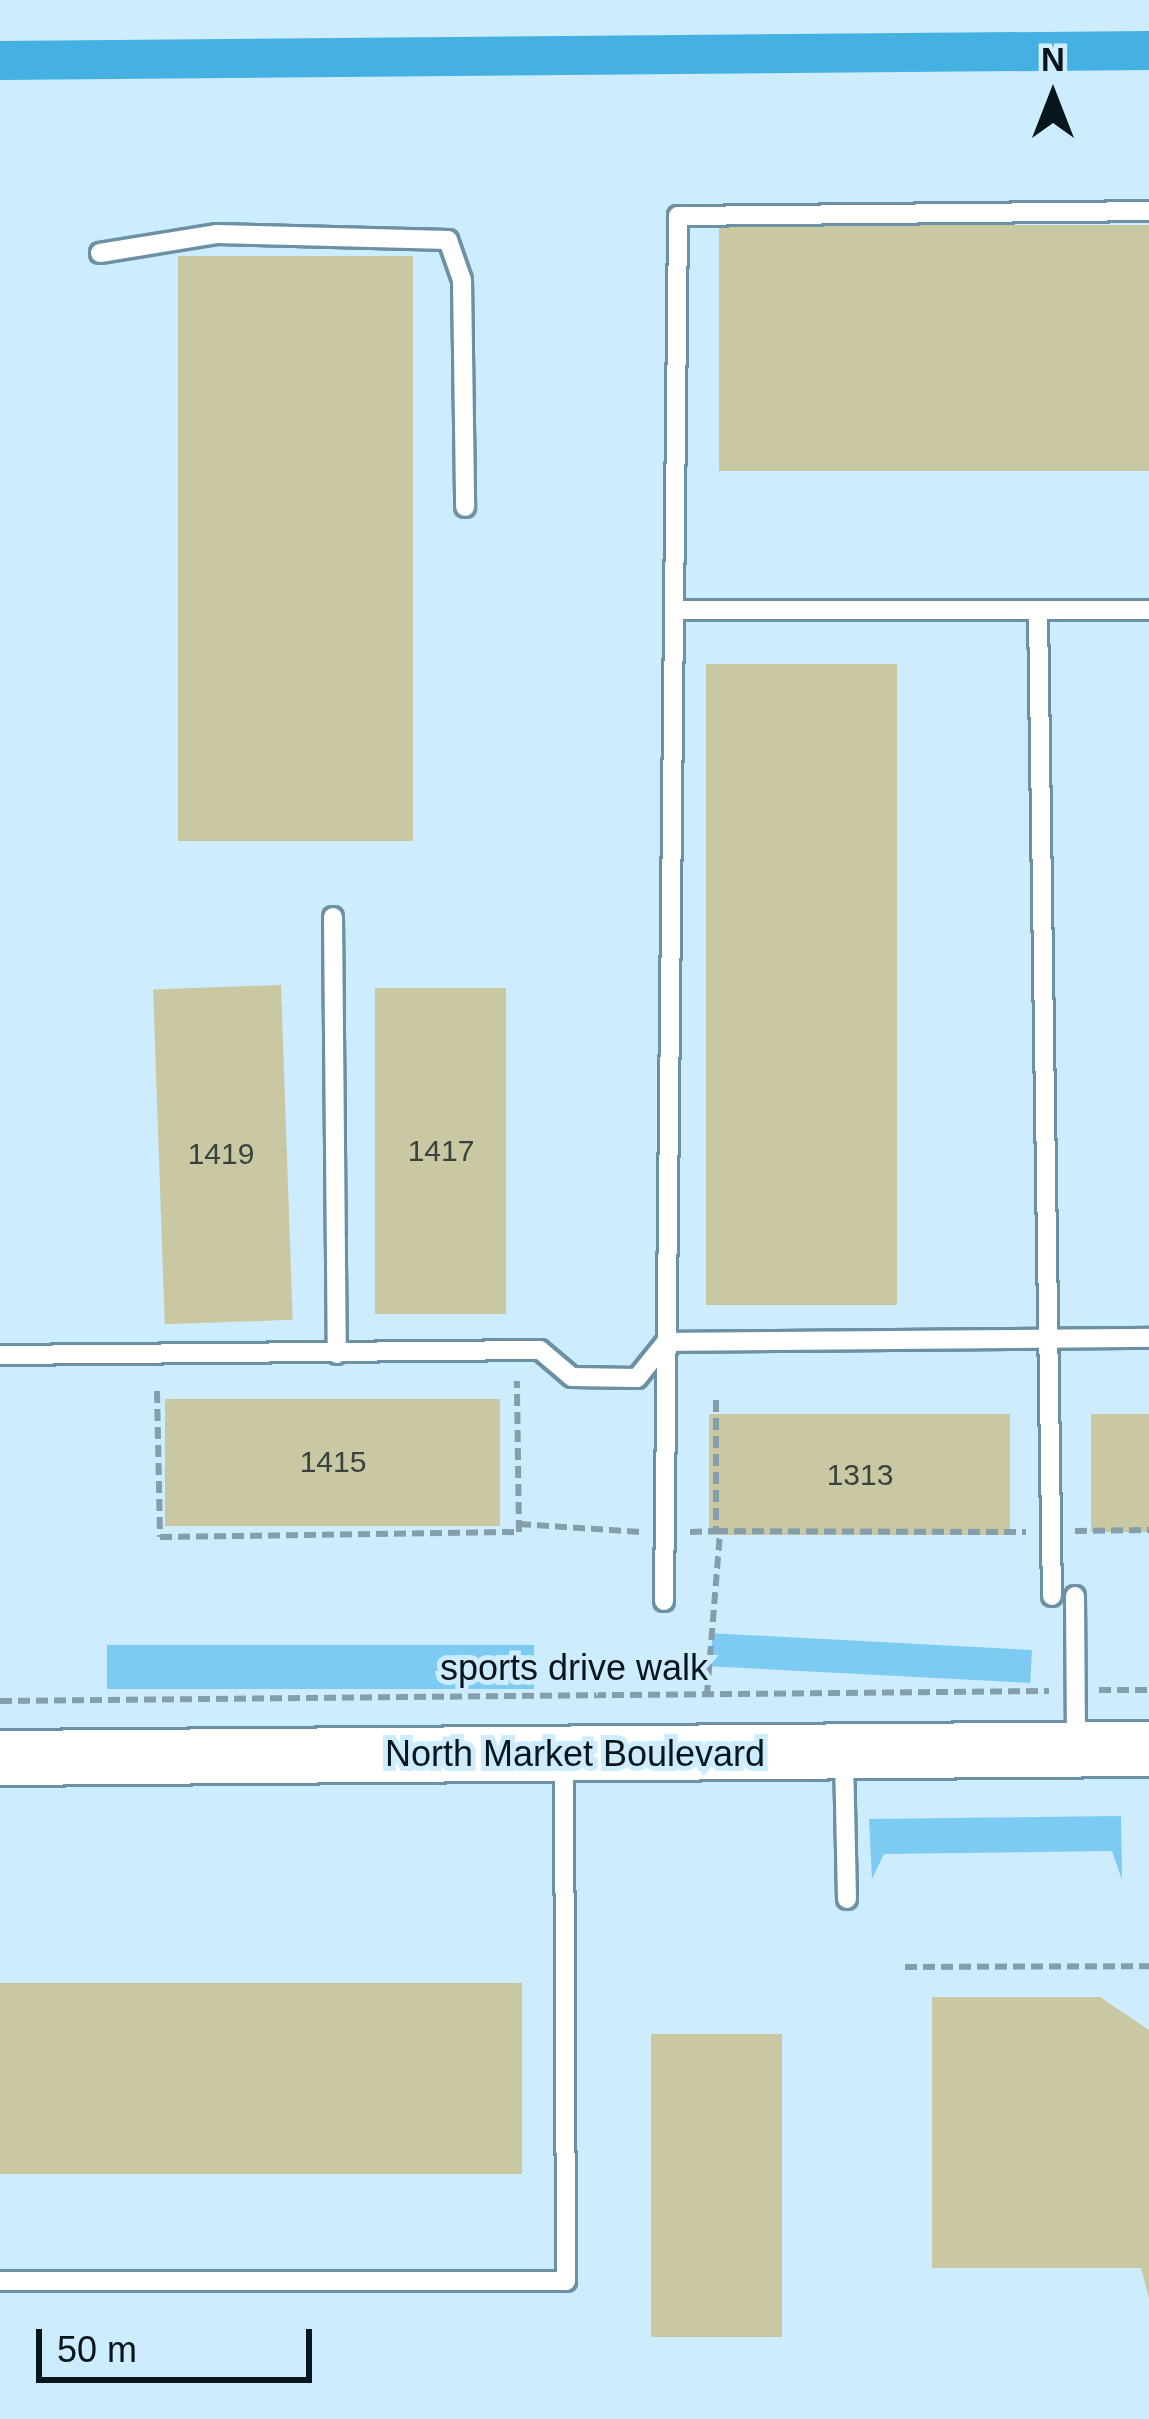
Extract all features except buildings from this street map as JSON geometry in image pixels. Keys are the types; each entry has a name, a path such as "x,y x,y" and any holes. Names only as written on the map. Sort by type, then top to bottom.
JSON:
{"main road":[{"name":"North Market Boulevard","path":"0,1758 1149,1749"}],"lane":[{"path":"664,1601 678,216 1149,211"},
{"path":"100,253 217,234 448,240 461,280 465,507"},
{"path":"674,610 1149,610"},
{"path":"1038,610 1052,1596"},
{"path":"333,917 337,1354"},
{"path":"666,1342 1149,1338"},
{"path":"0,1355 540,1351 572,1377 638,1378 666,1342"},
{"path":"1075,1596 1076,1750"},
{"path":"844,1751 847,1899"},
{"path":"0,2281 566,2281 564,1754"}],"path":[{"path":"517,1381 518,1524"},
{"path":"157,1390 160,1537 518,1524 665,1532 1149,1530"},
{"path":"707,1694 718,1531 716,1400"},
{"name":"sports drive walk","path":"0,1701 1149,1690"},
{"path":"905,1967 1149,1966"}],"shaded area":[{"path":"712,1633 1032,1650 1030,1683 711,1666"},
{"path":"107,1645 534,1645 534,1689 107,1689"},
{"path":"1121,1816 1122,1880 1112,1851 884,1854 872,1879 869,1819"}],"waterway":[{"path":"0,60 1149,50"}]}
